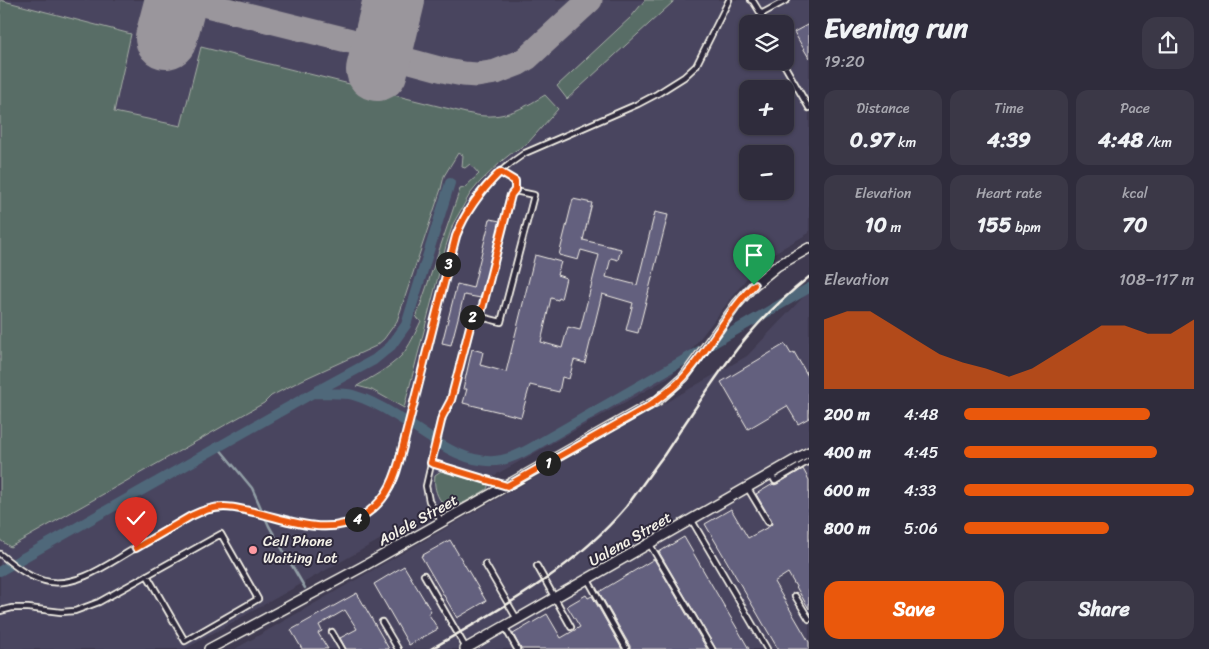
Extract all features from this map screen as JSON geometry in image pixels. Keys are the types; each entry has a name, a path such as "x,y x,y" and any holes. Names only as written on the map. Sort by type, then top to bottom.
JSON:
{"street":[{"name":"Aolele Street","path":"210,649 354,572 653,403 676,385 692,367 746,293 761,278 777,266 809,248"},
{"name":"Ualena Street","path":"465,648 747,487 808,457"}],"lane":[{"path":"0,554 32,577 58,583 77,580 100,569 172,526 200,512 216,508 225,507 244,510 322,527 340,525 359,518 374,507 387,493 396,474 456,236 471,205 500,172 525,153 638,104 684,77 696,66 729,0"},
{"path":"751,0 761,14 787,0"},
{"path":"787,70 809,108"},
{"path":"480,317 511,195 515,190 515,181 500,172"},
{"path":"442,522 429,501 427,494 426,486 431,463 442,417 451,400 473,315 501,322 534,195 515,190"},
{"path":"431,463 507,486"},
{"path":"747,487 768,522"},
{"path":"692,519 767,649"},
{"path":"0,611 12,608 28,608 61,612 75,611 99,602 221,534 258,599 185,641 148,575"},
{"path":"650,543 712,649"},
{"path":"485,564 517,619"},
{"path":"538,566 571,627"},
{"path":"424,575 465,648"},
{"path":"587,579 626,648"},
{"path":"795,596 809,619"},
{"path":"382,622 398,649"},
{"path":"504,626 517,649"},
{"path":"332,632 342,649"}],"shaded area":[{"path":"0,0 809,0 809,233 760,261 670,377 185,649 0,649"},
{"path":"809,291 809,649 235,649 747,356"}],"green space":[{"path":"0,0 131,34 114,112 181,126 201,47 481,116 510,113 545,95 558,109 527,144 503,160 480,182 470,194 453,224 404,408 372,390 357,386 385,369 401,356 410,344 421,321 416,318 460,189 464,188 479,174 470,164 465,168 462,167 463,155 458,153 444,176 397,321 384,339 376,346 271,396 264,403 10,547 0,540"},
{"path":"645,0 673,0 673,2 567,99 557,86 631,17"},
{"path":"441,471 488,485 488,487 469,500 449,506 443,503 436,490 435,475"}],"building":[{"path":"809,24 809,58 794,32"},
{"path":"573,199 592,203 583,240 621,249 618,260 611,258 606,277 637,285 655,212 668,215 638,333 626,330 633,303 602,294 585,363 574,360 569,379 562,377 559,392 530,385 521,417 463,403 467,389 463,389 472,349 483,352 480,365 506,372 535,255 561,262 557,275 566,278 561,299 551,298 541,342 562,348 568,327 580,330 599,255 581,250 578,260 559,255"},
{"path":"490,219 500,221 481,298 464,295 451,345 442,343 457,284 473,288"},
{"path":"785,344 791,354 794,352 809,378 809,418 798,424 787,406 748,429 721,382"},
{"path":"803,469 809,480 809,609 788,573 774,582 809,642 809,649 778,649 705,524 731,509 748,538 770,526 772,524 771,520 756,494"},
{"path":"684,537 749,649 716,649 659,552"},
{"path":"450,540 486,601 457,618 421,556"},
{"path":"654,559 707,649 630,649 599,592"},
{"path":"404,566 431,611 428,613 438,629 409,645 374,584"},
{"path":"357,593 389,649 346,649 340,638 357,629 345,610 319,625 322,631 318,633 328,649 302,649 291,630"},
{"path":"586,595 588,598 592,596 622,649 521,649 513,634 547,614 561,638 580,627 567,606"}],"waterway":[{"path":"0,571 374,360 391,346 406,325 450,183"},
{"path":"314,393 353,395 385,409 459,454 487,461 502,460 531,448 809,288"},
{"path":"219,448 252,488 269,526 305,588"}],"taxiway":[{"path":"180,0 351,41 447,71 477,75 496,72 527,58 590,0"}],"runway":[{"path":"166,38 176,0"},
{"path":"377,70 394,0"}],"railway":[{"path":"431,649 510,603 560,569 605,530 636,494 737,349 766,316 809,277"}],"place":[{"name":"Cell Phone Waiting Lot","path":"253,550"}],"route":[{"path":"136,548 191,516 216,508 234,508 322,527 349,523 368,513 381,501 392,485 396,474 456,236 465,215 477,196 500,172 515,181 515,190 511,195 480,317 473,315 451,400 442,417 431,463 507,486 649,406 667,393 684,377 736,304 754,285"}]}
